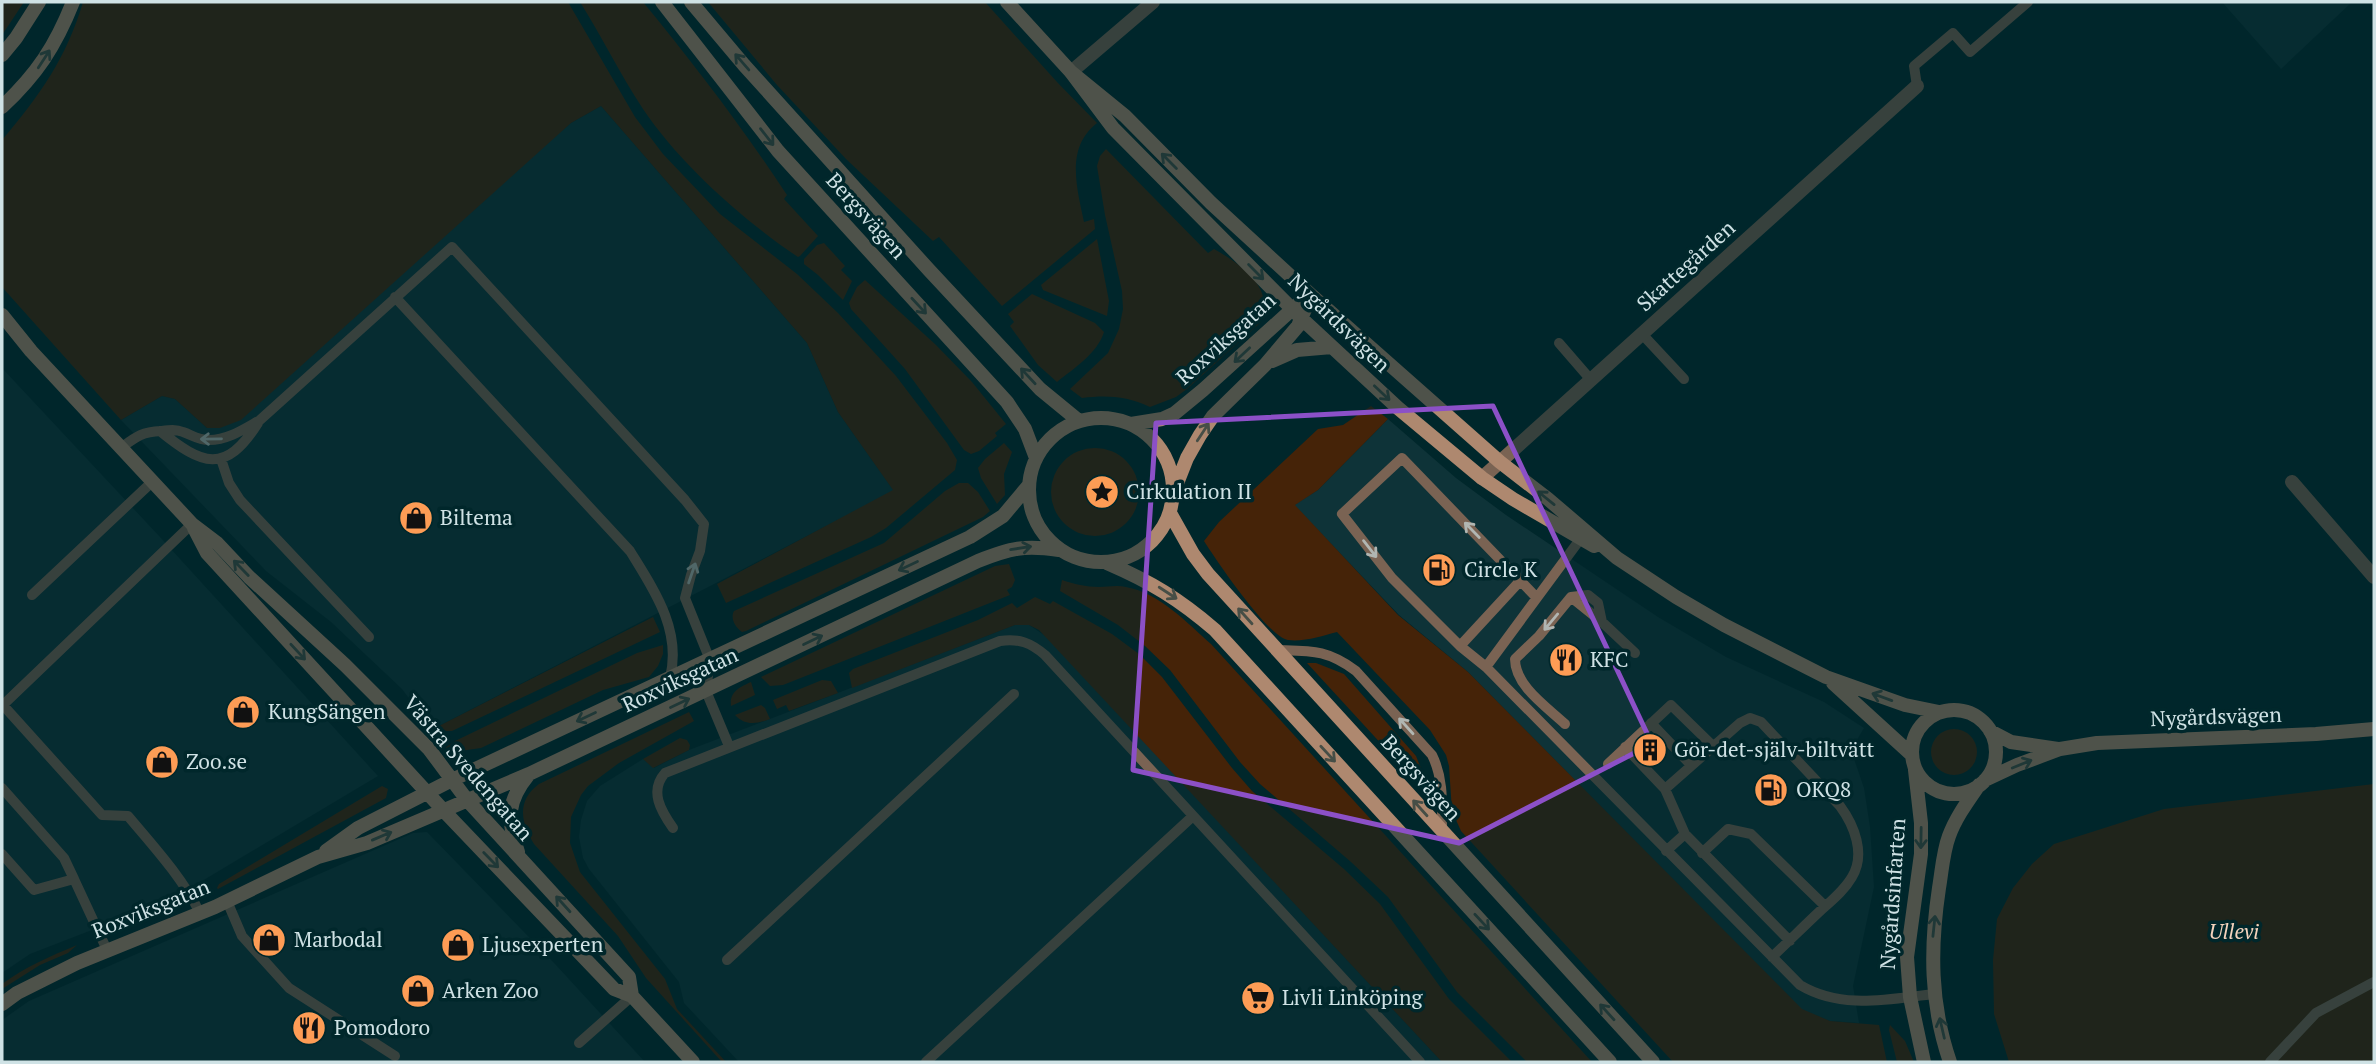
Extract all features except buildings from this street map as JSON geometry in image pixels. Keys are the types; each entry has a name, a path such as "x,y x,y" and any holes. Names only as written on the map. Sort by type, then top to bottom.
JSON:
{"street":[{"path":"2,55 39,2"},
{"path":"2,107 41,66 60,33 73,2"},
{"name":"Bergsvägen","path":"662,2 778,152 1007,402 1025,429 1036,458"},
{"name":"Bergsvägen","path":"691,2 752,74 948,290 1040,389 1079,421"},
{"name":"Nygårdsvägen","path":"1007,2 1072,72 1113,128 1302,319 1409,418 1482,478 1583,535 1712,618 1826,677 1905,705 1939,712"},
{"path":"1072,72 1153,2"},
{"name":"Nygårdsvägen","path":"1072,72 1125,116 1211,203 1311,295 1583,535"},
{"name":"Skattegården","path":"1482,478 1917,86"},
{"name":"Roxviksgatan","path":"1129,424 1161,419 1175,413 1292,308 1311,295"},
{"name":"Roxviksgatan","path":"1173,493 1187,458 1213,416 1265,365 1302,319 1311,295"},
{"name":"Västra Svedengatan","path":"2,315 31,351 192,524 217,543 429,749 467,800 629,977 632,996"},
{"name":"Västra Svedengatan","path":"2,326 31,351"},
{"name":"Roxviksgatan","path":"1265,365 1297,350 1332,347"},
{"path":"1107,563 1124,559 1146,547 1163,528 1170,513 1173,493 1172,478 1162,451 1153,440 1129,424 1104,418 1079,421 1054,435 1036,458 1028,485 1030,504 1035,521 1045,537 1059,550 1082,560 1107,563 1147,580 1175,597 1214,630 1610,1062"},
{"path":"2292,482 2374,577"},
{"name":"Roxviksgatan","path":"318,857 358,828 428,791 970,537 1003,516 1028,485"},
{"name":"Bergsvägen","path":"1170,513 1200,564 1653,1062"},
{"name":"Västra Svedengatan","path":"192,524 207,553 444,811 614,989 632,996 693,1062"},
{"name":"Roxviksgatan","path":"2,1004 45,978 200,913 318,857 367,843 529,774 1000,552 1032,546 1059,550"},
{"name":"Nygårdsvägen","path":"1826,677 1914,762"},
{"path":"1954,709 1981,719 1990,730 1996,745 1995,760 1982,783 1962,793 1944,792 1927,784 1914,762 1914,737 1924,722 1939,712 1954,709"},
{"name":"Nygårdsvägen","path":"1982,783 2060,749 2097,743 2374,729"},
{"name":"Nygårdsvägen","path":"1990,730 2011,742 2060,749"},
{"name":"Nygårdsinfarten","path":"1914,762 1921,823 1921,854 1908,947 1910,997 1924,1062"},
{"path":"519,857 510,829 510,813 518,787 529,774"},
{"name":"Nygårdsinfarten","path":"1950,1062 1934,994 1933,936 1944,851 1961,811 1982,783"}],"lane":[{"path":"1917,86 1914,66 1954,33 1970,52 2028,2"},
{"path":"160,431 190,454 206,460 221,459 246,441 260,420 452,247 704,524 700,551 685,598 710,660 706,691 729,746"},
{"path":"395,297 630,551 655,592 668,624 674,648 670,678"},
{"path":"1642,334 1684,379"},
{"path":"1559,343 1591,380"},
{"path":"122,447 142,433 172,429 206,440 225,438 260,420"},
{"path":"1536,597 1402,458 1342,514 1392,578 1460,646 1486,667 1800,985 1815,994 1847,1001 1934,994"},
{"path":"221,459 229,483 240,500 369,637"},
{"path":"32,595 152,482"},
{"path":"192,524 3,705 102,815 128,816 170,864 200,913"},
{"path":"1486,667 1583,535"},
{"path":"1460,646 1520,581"},
{"path":"1565,724 1521,680 1515,670 1515,659 1539,636 1571,597 1635,653"},
{"path":"673,828 663,811 657,791 657,783 665,773 1000,641 1014,639 1025,642 1045,655 1420,1062"},
{"path":"1276,650 1326,653 1342,660 1364,680 1435,761 1441,782 1442,831"},
{"path":"727,960 1014,694"},
{"path":"1608,764 1671,705 1713,746"},
{"path":"1665,789 1713,746 1750,718 1761,722 1851,821 1856,834 1857,859 1854,874 1842,891 1772,957"},
{"path":"1651,723 1691,765"},
{"path":"1625,747 1665,789 1685,834 1790,941"},
{"path":"2,788 64,858 107,950"},
{"path":"926,1062 1193,816"},
{"path":"1702,853 1728,829 1751,834 1825,906"},
{"path":"1666,851 1685,834"},
{"path":"2,854 34,890 74,878"},
{"path":"227,901 242,936 289,988 395,1056"},
{"path":"2270,1062 2316,1013 2374,982"},
{"path":"579,1042 632,996"}],"highlighted area":[{"path":"1493,406 1652,744 1459,843 1133,770 1156,423"}],"shaded area":[{"path":"2222,2 2352,2 2281,69"},
{"path":"601,106 807,343 838,412 894,491 437,727 402,689 331,622 266,571 121,420 162,396 175,399 207,428 571,123"},
{"path":"2,368 378,776 172,899 30,954 2,973"},
{"path":"1388,419 1456,478 1506,515 1658,617 1726,657 1824,702 1864,728 1851,750 1864,788 1874,887 1853,986 1859,1023 1830,1021 1802,1010 1468,672 1399,615 1294,505 1318,490"},
{"path":"1015,625 1029,625 1047,637 1442,1062 739,1062 684,1003 679,982 589,869 583,858 579,837 587,801 600,786 643,759 654,768 689,750"},
{"path":"427,832 556,965 645,1062 2,1062 2,1020 29,1001 413,833"}],"green space":[{"path":"2,2 24,2 2,35"},
{"path":"83,2 568,2 635,117 663,154 720,214 797,274 838,313 896,376 947,443 957,460 955,470 886,528 871,537 726,603 717,584 893,490 838,412 807,343 601,106 571,123 241,420 220,428 207,428 175,399 162,396 121,420 2,287 2,140 60,59"},
{"path":"580,2 643,2 753,145 787,195 784,199 818,236 800,256 777,243 735,209 675,150 643,109"},
{"path":"708,2 985,2 1097,123 1080,144 1076,169 1084,222 1094,219 1095,229 1002,306 939,237 933,241 846,159 777,85"},
{"path":"1106,149 1208,253 1214,249 1244,270 1260,288 1264,299 1260,323 1187,389 1176,397 1150,407 1116,397 1082,398 1070,389 1108,353 1119,329 1123,309 1122,291 1097,166"},
{"path":"1097,239 1109,301 1107,316 1043,290 1041,285"},
{"path":"824,243 845,266 841,270 852,281 843,300 804,264 804,259 817,245"},
{"path":"865,280 936,345 972,382 1006,424 995,433 997,436 979,451 971,454 964,450 905,369 851,309 849,303 857,287"},
{"path":"1032,294 1095,323 1104,332 1091,354 1057,382 1038,365 1010,326 1014,322 1008,314"},
{"path":"1371,406 1388,419 1318,490 1295,505 1398,615 1468,672 1802,1009 1830,1021 1879,1025 1887,1062 1673,1062 1461,831 1452,811 1446,755 1430,730 1337,632 1288,640 1279,636 1243,597 1204,541 1219,522 1318,429 1343,425"},
{"path":"1004,443 1012,452 1004,474 1005,495 997,504 978,468"},
{"path":"1086,448 1104,448 1120,455 1132,467 1139,483 1139,501 1132,517 1120,529 1104,536 1086,536 1070,529 1058,517 1051,501 1051,483 1058,467 1070,455"},
{"path":"959,483 968,483 978,492 990,511 983,517 746,631 742,632 735,625 734,611 884,543 945,491"},
{"path":"1009,564 1015,580 1007,590 1010,595 783,685 770,686 761,677 995,566"},
{"path":"1062,580 1085,586 1123,586 1150,595 1211,644 1592,1062 1527,1062 1457,992 1388,897 1260,784 1170,670 1118,625 1060,591"},
{"path":"1035,597 1050,604 1053,601 1112,634 1139,654 1162,677 1252,791 1344,869 1380,904 1449,999 1512,1062 1442,1062 1039,630 1029,625 1015,625 852,688 849,673 853,669 978,620 1012,603 1017,608"},
{"path":"653,617 660,632 452,731 437,727"},
{"path":"663,645 658,666 649,677 603,690 481,748 460,751 445,748 637,653"},
{"path":"1307,663 1316,663 1344,674 1416,756 1432,796 1430,797"},
{"path":"822,680 831,681 838,693 789,711 786,705 777,709 773,700"},
{"path":"751,682 755,695 731,706 732,697 739,688"},
{"path":"761,705 770,719 751,723 735,715"},
{"path":"689,712 694,721 619,763 588,786 571,817 570,843 580,872 665,979 677,1009 726,1062 722,1062 646,978 618,936 534,844 526,828 523,812 527,798 539,784"},
{"path":"1954,729 1970,736 1977,752 1970,768 1954,775 1938,768 1931,752 1938,736"},
{"path":"680,738 687,740 689,750 653,768 643,759"},
{"name":"Ullevi","path":"2374,784 2374,1062 2009,1062 1994,1014 1993,960 1997,919 2013,888 2032,864 2054,844 2164,809"},
{"path":"382,786 388,789 386,798 217,888 219,884"},
{"path":"77,945 68,953 40,965 2,989 2,984 20,972"},
{"path":"1890,1025 1905,1041 1914,1062 1897,1062"}],"place":[{"name":"Cirkulation II","path":"1102,492"},
{"name":"Biltema","path":"416,518"},
{"name":"Circle K","path":"1439,570"},
{"name":"KFC","path":"1566,660"},
{"name":"KungSängen","path":"243,712"},
{"name":"Gör-det-själv-biltvätt","path":"1650,750"},
{"name":"Zoo.se","path":"162,762"},
{"name":"OKQ8","path":"1771,790"},
{"name":"Marbodal","path":"269,940"},
{"name":"Ljusexperten","path":"458,945"},
{"name":"Arken Zoo","path":"418,991"},
{"name":"Livli Linköping","path":"1258,998"},
{"name":"Pomodoro","path":"309,1028"}]}
